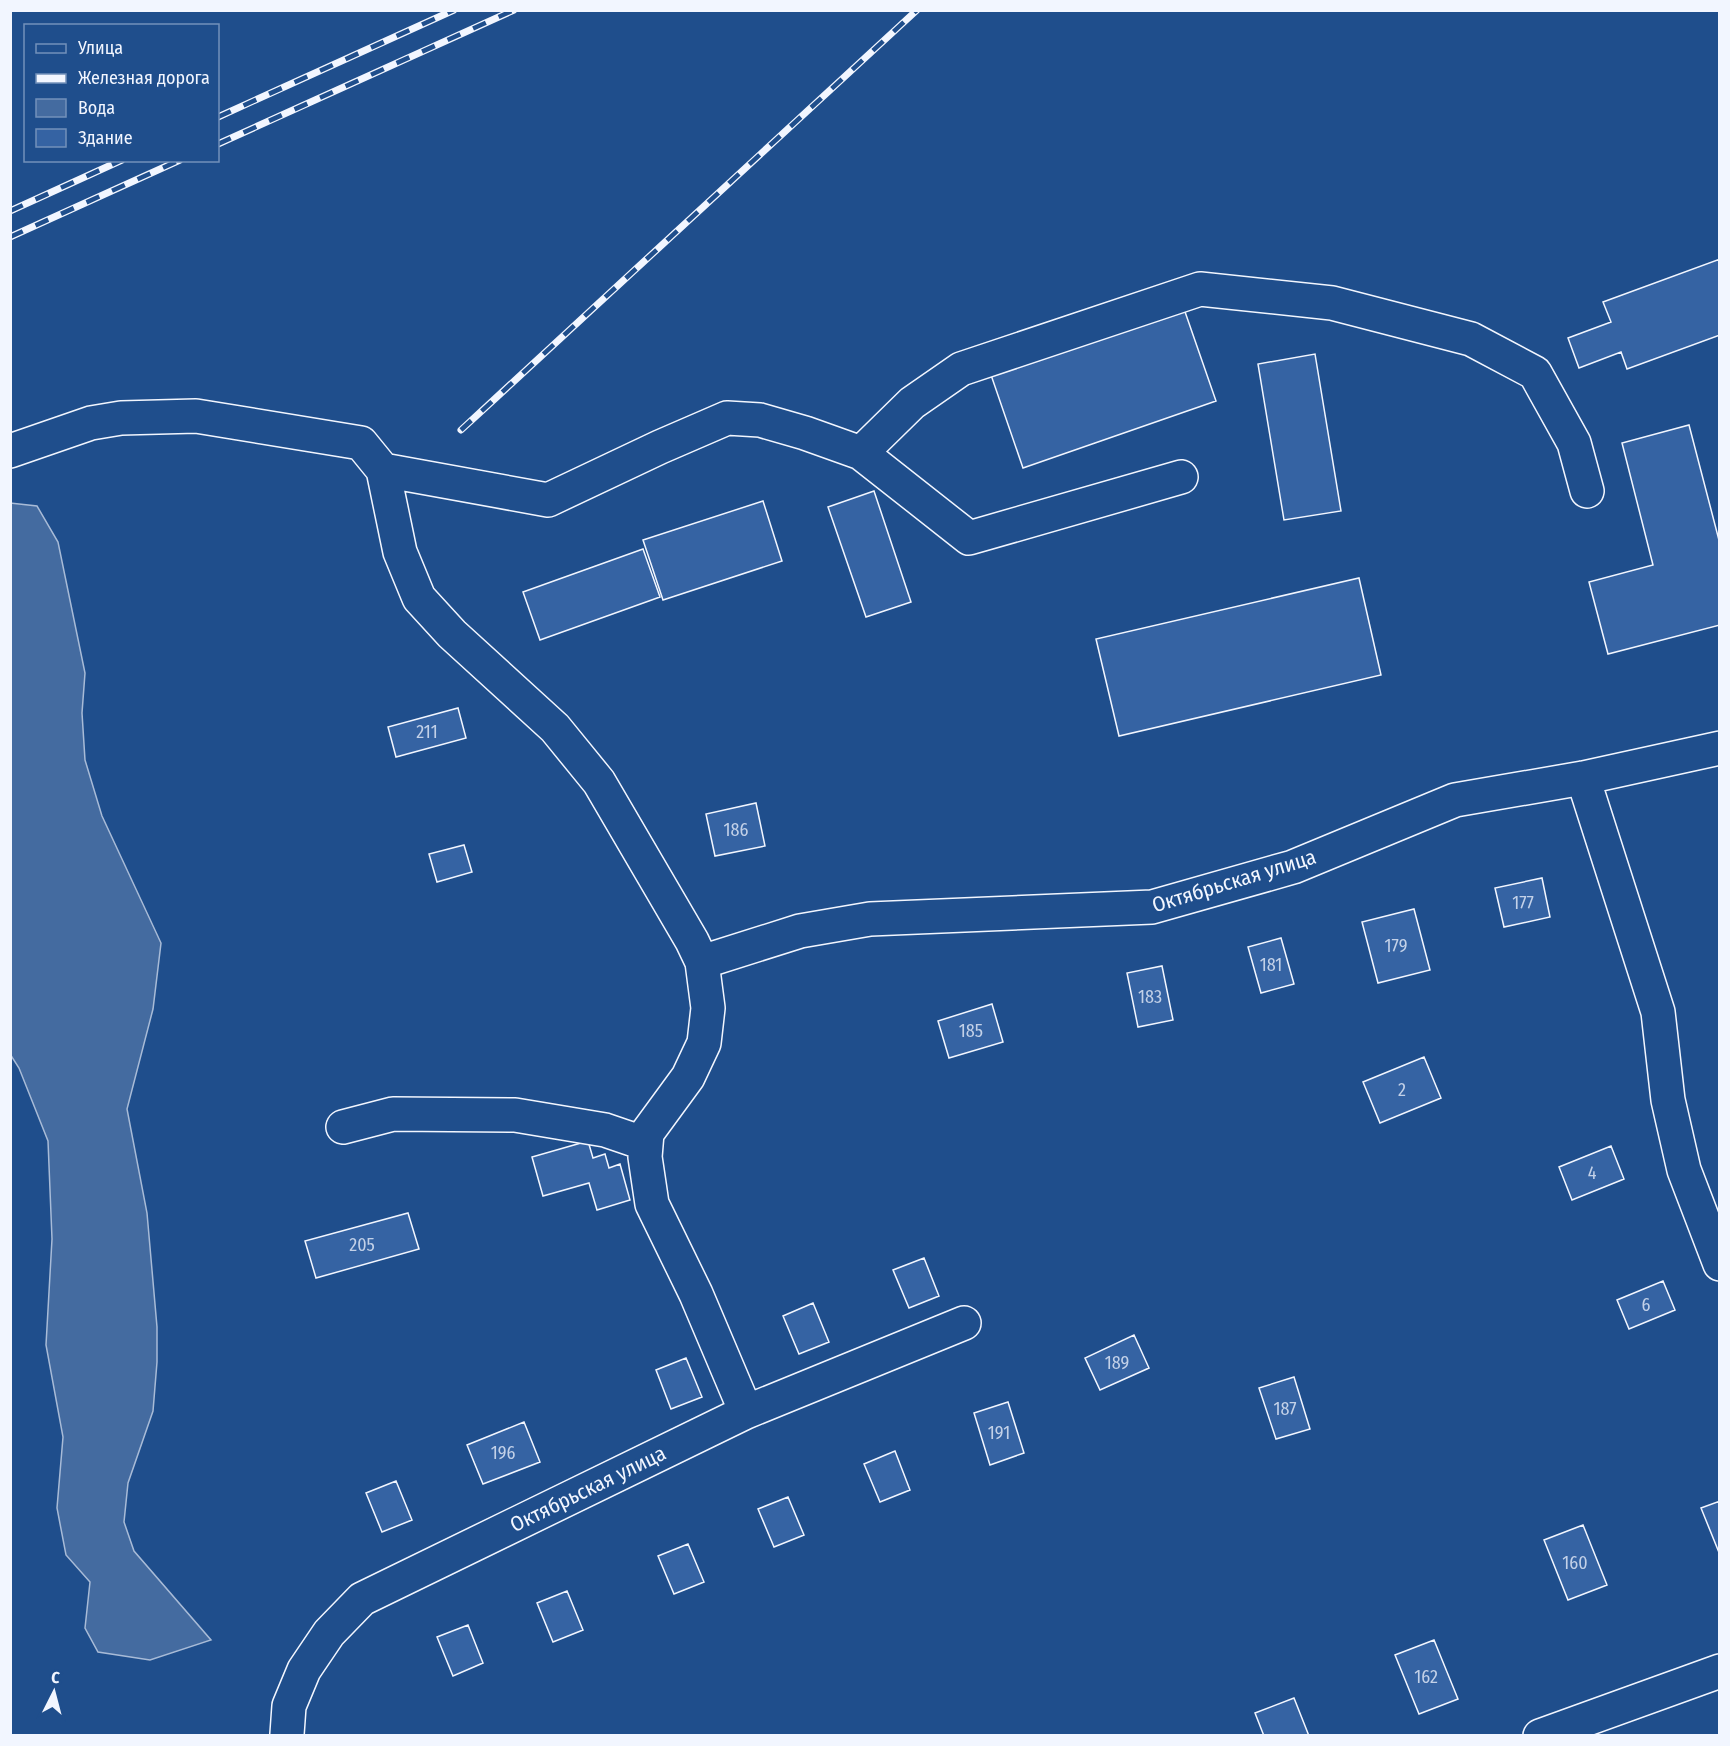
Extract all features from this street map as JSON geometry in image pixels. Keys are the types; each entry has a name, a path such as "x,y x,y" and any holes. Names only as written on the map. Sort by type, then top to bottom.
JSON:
{"street":[{"path":"861,453 912,403 961,369 1200,289 1332,303 1472,339 1535,373 1574,443 1587,491"},
{"path":"10,451 91,423 121,418 196,416 361,443 383,470 400,552 419,598 452,634 555,728 599,782 702,962 708,1008 704,1043 688,1077 647,1133 645,1157 652,1203 696,1294 746,1412"},
{"path":"383,470 548,500 727,418 760,420 861,453 969,538 1180,477"},
{"name":"Октябрьская улица","path":"702,962 800,931 870,919 1152,907 1293,867 1455,800 1583,778 1719,748"},
{"path":"1583,778 1658,1012 1668,1100 1684,1170 1719,1264"},
{"path":"343,1127 393,1114 515,1115 605,1130 646,1144"},
{"name":"Октябрьская улица","path":"287,1734 289,1706 304,1670 328,1633 362,1599 746,1412 964,1323"},
{"path":"1540,1736 1719,1671"}],"water":[{"path":"10,503 37,506 58,542 85,673 82,713 85,760 102,816 161,943 153,1009 127,1109 147,1213 157,1327 157,1362 153,1411 128,1483 124,1522 134,1551 211,1640 150,1660 98,1652 85,1628 90,1582 66,1555 57,1508 63,1437 46,1345 52,1239 48,1141 19,1068 10,1054"}],"building":[{"path":"1720,259 1720,335 1627,369 1621,352 1579,368 1568,338 1611,322 1603,302"},
{"path":"1183,306 1216,401 1023,468 990,372"},
{"path":"1315,354 1341,511 1284,520 1258,364"},
{"path":"1689,425 1720,544 1720,625 1608,654 1589,582 1653,565 1622,443"},
{"path":"874,491 911,602 866,617 828,507"},
{"path":"763,501 782,561 663,600 643,540"},
{"path":"643,549 660,597 540,640 523,592"},
{"path":"1359,578 1381,675 1119,736 1096,639"},
{"path":"458,708 466,738 396,757 388,727"},
{"path":"756,803 765,846 715,856 706,814"},
{"path":"464,845 472,872 437,882 429,854"},
{"path":"1542,878 1550,917 1504,927 1495,888"},
{"path":"1414,909 1430,970 1378,983 1362,922"},
{"path":"1281,938 1294,984 1261,993 1248,947"},
{"path":"1162,966 1173,1020 1138,1027 1127,973"},
{"path":"992,1004 1003,1042 949,1058 938,1021"},
{"path":"1424,1057 1441,1098 1380,1123 1363,1082"},
{"path":"588,1141 593,1158 605,1154 609,1168 620,1164 630,1200 597,1210 589,1183 543,1196 532,1157"},
{"path":"1611,1146 1624,1179 1572,1200 1559,1167"},
{"path":"408,1213 419,1249 316,1278 305,1241"},
{"path":"924,1258 939,1296 909,1308 893,1270"},
{"path":"1663,1281 1675,1310 1629,1329 1617,1300"},
{"path":"813,1303 829,1342 799,1354 783,1316"},
{"path":"1134,1335 1149,1368 1100,1390 1085,1358"},
{"path":"686,1358 702,1397 671,1409 656,1370"},
{"path":"1294,1377 1310,1429 1276,1439 1259,1388"},
{"path":"1008,1402 1024,1453 990,1465 974,1413"},
{"path":"524,1422 540,1462 483,1484 467,1445"},
{"path":"895,1451 910,1490 880,1502 864,1464"},
{"path":"396,1481 412,1520 382,1532 366,1493"},
{"path":"788,1497 804,1535 774,1547 758,1509"},
{"path":"1720,1501 1720,1555 1701,1508"},
{"path":"1583,1525 1607,1585 1568,1600 1544,1540"},
{"path":"688,1544 704,1582 674,1594 658,1556"},
{"path":"567,1591 583,1630 553,1642 537,1603"},
{"path":"468,1625 483,1663 453,1676 437,1637"},
{"path":"1434,1640 1458,1699 1419,1714 1395,1655"},
{"path":"1294,1698 1309,1736 1264,1736 1255,1713"}],"railway":[{"path":"219,117 454,10"},
{"path":"219,144 514,10"},
{"path":"461,430 917,10"},
{"path":"10,211 118,162"},
{"path":"10,237 176,162"}]}
